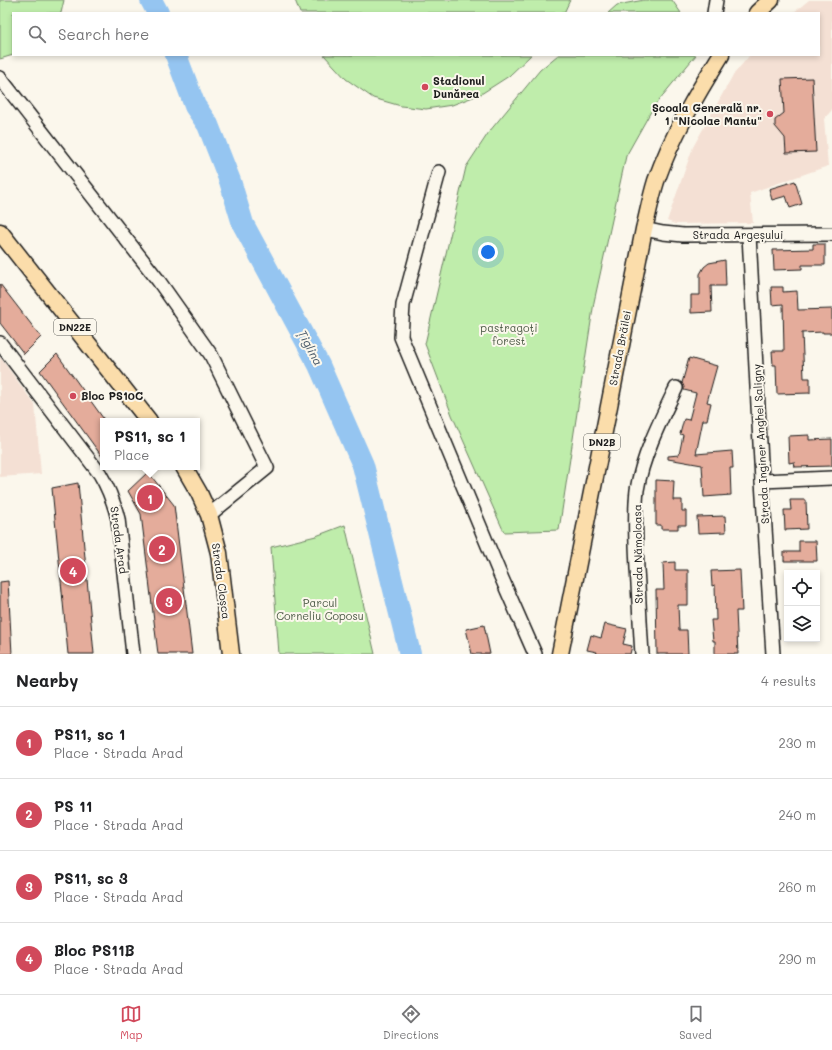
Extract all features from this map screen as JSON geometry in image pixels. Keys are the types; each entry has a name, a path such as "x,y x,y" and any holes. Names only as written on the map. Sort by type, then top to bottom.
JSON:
{"main road":[{"path":"758,12 771,0"},
{"name":"Strada Brăilei","path":"560,654 644,229 656,182 670,145 698,92 719,56"},
{"name":"DN22E","path":"0,232 147,418"},
{"name":"Strada Cloșca","path":"186,470 199,493 209,515 219,553 231,654"}],"street":[{"path":"714,12 716,0"},
{"path":"0,78 158,280 210,355 267,468 209,515"},
{"path":"439,172 403,305 401,337 499,572 535,654"},
{"name":"Strada Argeșului","path":"644,229 683,235 832,234"},
{"name":"Strada Inginer Anghel Saligny","path":"749,235 773,654"},
{"name":"Strada Arad","path":"0,343 108,486 118,519 133,654"},
{"name":"Strada Nămoloasa","path":"642,654 636,547 635,512 637,490 642,470 654,436 676,388"},
{"path":"762,481 832,478"}],"shaded area":[{"name":"Școala Generală nr. 1 \"Nicolae Mantu\"","path":"809,0 832,0 832,110 824,119 828,166 750,193 753,223 675,224 667,221 693,147 733,75 749,56 820,56 820,12 794,12"},
{"path":"0,357 35,405 41,474 0,477"}],"green space":[{"path":"0,0 64,0 61,12 12,12 12,55 0,59"},
{"path":"295,0 570,0 564,12 300,12"},
{"path":"644,0 672,0 680,12 609,12 617,5"},
{"name":"Stadionul Dunărea","path":"325,56 530,56 509,76 481,94 452,105 426,109 401,106 373,98 346,79"},
{"name":"pastragoți forest","path":"557,56 695,56 654,106 626,156 594,302 559,530 504,532 452,415 425,344 466,167 489,132 540,70"},
{"name":"Parcul Corneliu Coposu","path":"345,525 375,654 279,654 271,547 316,536"}],"building":[{"path":"812,78 816,152 786,153 785,138 775,126 775,120 784,113 782,79"},
{"path":"795,181 802,204 790,208 786,196 772,200 769,189"},
{"path":"813,244 825,244 825,265 802,265 802,269 774,270 773,250 813,249"},
{"path":"725,260 726,286 711,286 712,312 691,313 691,295 700,295 700,274 704,267 709,263"},
{"path":"0,284 41,337 24,354 0,323"},
{"path":"771,287 783,287 783,292 797,291 798,310 832,309 832,333 802,333 804,378 810,378 810,393 777,394 776,365 773,365 772,351 784,351 783,304 772,305"},
{"name":"Bloc PS10C","path":"57,354 103,418 100,418 100,454 40,371"},
{"path":"689,358 717,366 707,402 711,403 707,420 703,420 696,454 732,451 733,468 730,468 731,495 704,497 702,465 668,459 668,456 679,455 683,435 680,434 684,419 689,420 696,393 684,390 682,383"},
{"path":"809,435 809,440 832,439 832,466 795,467 794,462 789,463 788,436"},
{"path":"148,472 174,505 192,654 158,654 141,514 128,491"},
{"path":"656,480 674,481 673,500 682,500 682,511 686,511 686,525 678,525 678,529 661,529 661,525 656,525"},
{"path":"78,483 94,654 68,654 52,488"},
{"path":"790,500 806,500 807,529 785,530 784,510 791,510"},
{"path":"725,516 726,532 698,533 697,517"},
{"path":"799,541 816,541 817,561 784,561 784,552 799,552"},
{"path":"675,562 675,570 688,570 688,605 678,605 679,630 687,630 688,654 657,654 656,590 664,590 663,563"},
{"path":"740,570 742,611 736,611 738,654 715,654 715,641 713,641 711,620 716,620 715,585 712,586 711,571"},
{"path":"8,581 12,654 0,654 0,582"},
{"path":"605,624 627,629 623,644 632,646 630,654 596,654 597,652 587,650 591,635 601,638"},
{"path":"484,625 490,654 472,654 466,629"}],"waterway":[{"name":"Țiglina","path":"151,0 157,12"},
{"name":"Țiglina","path":"176,56 195,106 208,125 230,181 243,224 319,365 363,465 410,654"}],"place":[{"name":"Stadionul Dunărea","path":"425,87"},
{"name":"Școala Generală nr. 1 \"Nicolae Mantu\"","path":"770,114"},
{"name":"Bloc PS10C","path":"73,396"},
{"name":"PS11, sc 1","path":"150,498"},
{"name":"PS 11","path":"162,549"},
{"name":"Bloc PS11B","path":"73,571"},
{"name":"PS11, sc 3","path":"169,601"}]}
